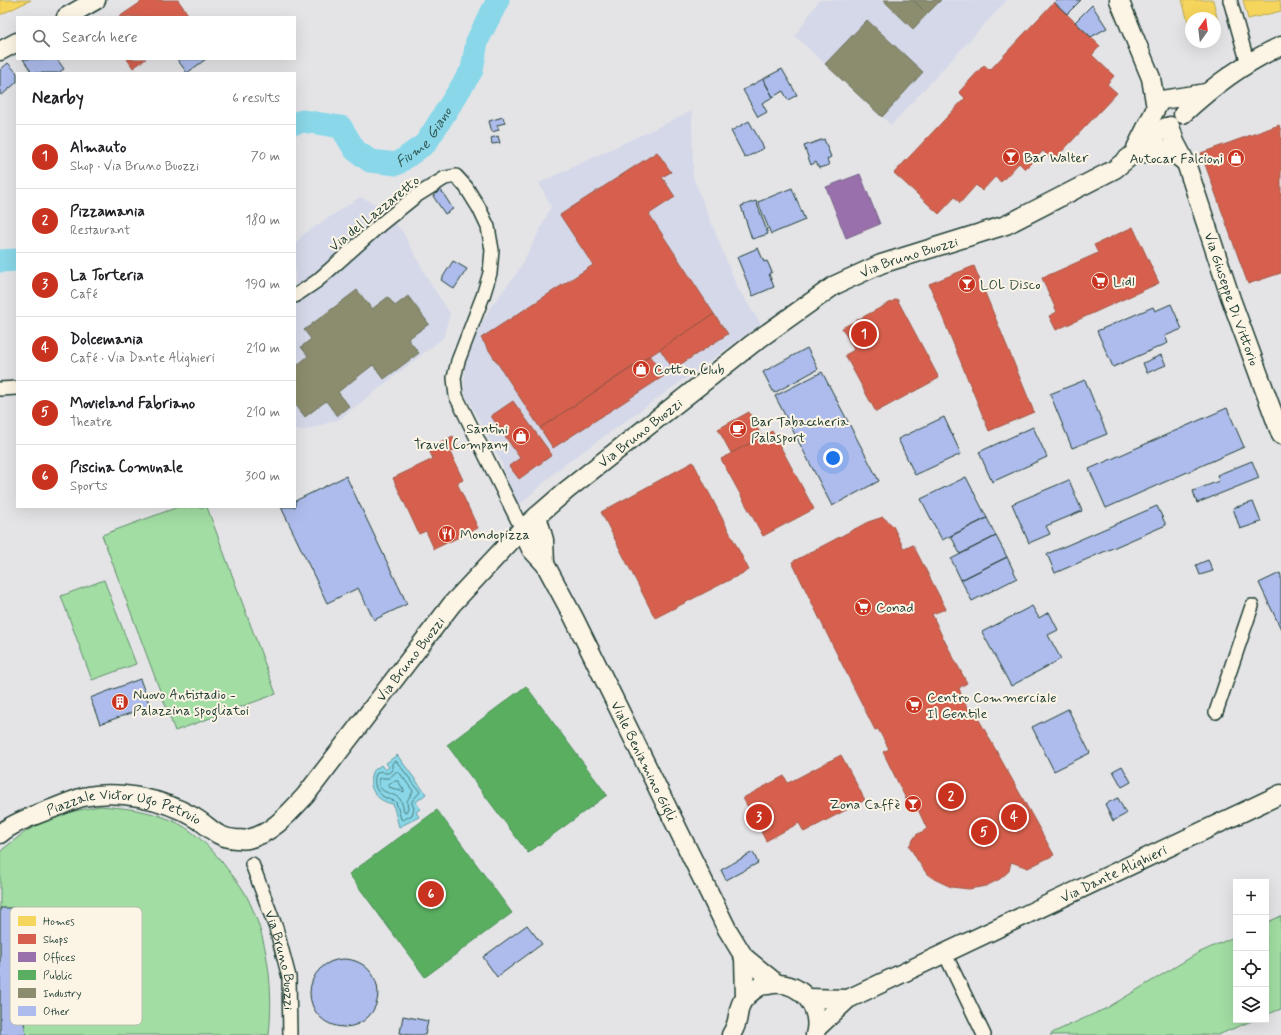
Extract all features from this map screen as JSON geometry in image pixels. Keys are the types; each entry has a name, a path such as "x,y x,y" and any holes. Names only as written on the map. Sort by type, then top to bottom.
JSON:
{"street":[{"name":"Via Giuseppe Di Vittorio","path":"1119,0 1162,104 1156,118 1175,122"},
{"path":"1230,0 1248,64"},
{"path":"67,16 88,2"},
{"path":"0,51 16,43"},
{"name":"Via Bruno Buozzi","path":"248,840 269,831 305,796 452,604 522,529 567,490 752,344 835,285 881,264 1006,225 1115,169 1175,122 1206,93 1248,64 1281,46"},
{"path":"1162,104 1206,93"},
{"name":"Via Giuseppe Di Vittorio","path":"1162,104 1176,101 1181,105 1184,110 1175,122"},
{"name":"Via Bruno Buozzi","path":"1132,156 1162,104"},
{"name":"Via Giuseppe Di Vittorio","path":"1175,122 1186,163 1231,299 1281,435"},
{"name":"Via Bruno Buozzi","path":"1132,156 1163,149 1170,151 1186,163"},
{"name":"Via del Lazzaretto","path":"296,295 317,281 381,224 416,196 445,178 456,176 466,187 479,208 488,227 492,250 490,273 454,378 456,396 522,529"},
{"path":"0,388 16,388"},
{"name":"Viale Beniamino Gigli","path":"537,516 544,540 544,564"},
{"name":"Viale Beniamino Gigli","path":"522,529 531,549 544,564 574,618 727,929 744,957 776,983"},
{"path":"1216,712 1252,606"},
{"name":"Piazzale Victor Ugo Petruio","path":"0,834 5,830 43,812 83,797 109,794 154,800 195,817 210,830 227,838 248,840"},
{"name":"Via Dante Alighieri","path":"816,1031 848,999 1281,794"},
{"name":"Via Bruno Buozzi","path":"252,864 276,928 289,977 290,1035"},
{"path":"945,954 984,1035"},
{"name":"Viale Beniamino Gigli","path":"744,957 745,997"},
{"path":"735,1032 738,1010 745,997 760,986 776,983 792,986 808,998"},
{"name":"Via Dante Alighieri","path":"808,998 848,999"},
{"name":"Via Dante Alighieri","path":"808,998 815,1010 816,1031"}],"shaded area":[{"path":"819,0 1007,0 891,125 795,36"},
{"path":"692,111 693,177 737,287 761,324 560,468 517,507 501,461 464,392 465,366 472,341 490,308 517,273 551,206 539,183"},
{"path":"360,197 380,206 402,231 432,286 450,313 443,338 340,419 306,430 296,430 296,243 304,234"}],"green space":[{"path":"175,508 207,508 276,694 175,731 102,535"},
{"path":"104,580 136,664 92,680 61,596"},
{"path":"100,806 145,812 178,823 192,832 211,849 245,893 253,909 259,927 268,962 270,980 271,999 269,1035 0,1035 0,853 25,832 48,819 75,811"},
{"path":"1281,916 1281,1009 1269,1014 1269,951 1269,922"},
{"path":"1233,937 1233,1023 1247,1023 1218,1035 1050,1035 1107,1008 1198,953"}],"water":[{"path":"397,755 426,794 416,802 420,809 416,812 419,817 399,827 393,804 378,797 374,793 371,783 372,772 381,765 385,770 389,767 386,763"}],"building: Homes":[{"path":"0,0 31,0 0,15"},
{"path":"1182,0 1213,0 1216,12 1185,12"},
{"path":"1243,0 1280,0 1281,11 1248,19"}],"building: Shops":[{"path":"144,0 178,0 189,16 120,16"},
{"path":"1054,2 1100,46 1092,55 1114,76 1107,84 1117,93 1053,161 1043,151 1025,169 1019,163 1001,182 995,177 982,191 976,185 960,203 955,197 939,214 894,173 965,98 959,92 984,65 990,70"},
{"path":"128,60 145,60 133,68"},
{"path":"1279,125 1281,131 1281,273 1248,284 1201,153"},
{"path":"657,152 671,172 662,177 675,197 649,214 714,314 540,428 481,338 593,265 560,215"},
{"name":"Lidl","path":"1133,227 1159,283 1056,330 1049,316 1057,312 1042,278 1098,253 1094,245"},
{"path":"974,266 1034,412 989,431 929,284"},
{"path":"897,299 939,378 876,412 845,355 854,350 842,328"},
{"path":"714,314 728,334 673,369 660,349"},
{"path":"650,355 664,376 553,448 540,428"},
{"name":"Santini Travel Company","path":"513,401 552,455 519,479 509,466 520,458 491,416"},
{"path":"749,412 762,437 731,453 718,429"},
{"path":"772,431 814,509 763,536 721,459"},
{"path":"453,436 458,449 450,452 463,480 457,483 478,528 434,549 426,531 419,534 393,478 433,459 428,448"},
{"path":"693,462 749,570 655,618 601,512"},
{"name":"Centro Commerciale Il Gentile","path":"883,517 893,526 904,549 913,545 946,609 932,614 967,683 959,688 963,700 969,710 973,709 1054,855 1028,868 1011,862 1009,871 1000,879 986,886 969,889 951,887 936,880 927,874 909,846 916,835 927,829 915,803 909,805 883,752 889,749 878,729 875,730 792,562 868,522"},
{"path":"841,755 865,800 804,832 799,823 766,841 743,798 784,776 788,783"}],"building: Offices":[{"path":"860,174 880,224 846,238 826,187"}],"building: Public":[{"path":"526,686 607,795 528,853 447,745"},
{"path":"437,810 512,913 425,977 349,874"}],"building: Industry":[{"path":"883,0 913,0 927,14 913,29"},
{"path":"913,0 941,0 927,14"},
{"path":"867,20 923,72 882,117 825,64"},
{"path":"357,290 372,309 388,297 395,306 408,296 429,324 408,339 419,353 384,379 373,365 338,392 349,406 337,416 326,401 305,417 296,405 296,366 308,356 301,347 311,339 304,330"}],"building: Other":[{"path":"1056,0 1081,0 1067,14 1054,2"},
{"path":"1092,5 1107,28 1091,37 1075,22"},
{"path":"24,60 58,60 64,69 60,72 31,72"},
{"path":"178,60 205,60 188,72 186,72"},
{"path":"8,63 16,72 16,83 2,95 0,94 0,70"},
{"path":"782,69 797,95 788,100 783,91 773,97 763,79"},
{"path":"763,79 773,97 762,103 767,112 758,117 743,90"},
{"path":"503,117 505,123 497,125 499,130 492,132 489,121"},
{"path":"749,121 764,148 745,158 731,131"},
{"path":"498,136 500,143 492,144 491,138"},
{"path":"824,139 831,157 827,159 829,165 819,168 816,162 811,165 804,146"},
{"path":"792,188 805,220 771,234 758,202"},
{"path":"441,190 453,209 445,214 433,196"},
{"path":"756,201 768,234 752,239 741,206"},
{"path":"758,248 764,262 767,261 772,272 769,274 774,287 753,296 737,257"},
{"path":"453,261 467,269 454,289 441,280"},
{"path":"1171,304 1182,329 1165,336 1168,343 1113,367 1097,331 1153,307 1155,311"},
{"path":"807,348 818,369 774,393 763,372"},
{"path":"1161,355 1166,365 1147,373 1143,363"},
{"path":"822,372 879,481 832,506 775,396"},
{"path":"1085,380 1107,434 1072,448 1050,394"},
{"path":"1227,408 1244,447 1106,508 1089,469"},
{"path":"944,417 961,454 915,475 898,439"},
{"path":"1033,427 1047,457 992,482 979,452"},
{"path":"1252,461 1259,478 1197,503 1193,491 1219,481 1217,475"},
{"path":"346,476 407,604 374,620 358,588 327,603 281,508 296,508 296,501"},
{"path":"966,477 987,518 942,540 921,499"},
{"path":"1069,480 1082,511 1046,526 1050,534 1029,543 1012,504"},
{"path":"1253,502 1261,522 1240,529 1233,508"},
{"path":"1157,506 1166,525 1055,573 1047,554"},
{"path":"987,518 996,536 960,554 951,536"},
{"path":"996,536 1007,557 961,580 951,559"},
{"path":"1007,557 1017,578 972,601 961,580"},
{"path":"1208,560 1213,571 1200,575 1196,565"},
{"path":"1280,573 1281,576 1281,629 1259,583"},
{"path":"1032,606 1039,618 1049,612 1058,630 1048,635 1061,659 1011,686 982,632"},
{"name":"Nuovo Antistadio - Palazzina spogliatoi","path":"140,679 150,706 100,724 90,698"},
{"path":"1068,709 1090,753 1054,771 1032,727"},
{"path":"1122,766 1131,782 1122,787 1113,771"},
{"path":"1118,798 1126,814 1113,821 1105,804"},
{"path":"753,852 758,863 726,880 721,870"},
{"path":"0,908 10,908 10,1025 24,1025 26,1035 0,1035"},
{"path":"527,925 542,944 497,977 483,957"},
{"path":"344,959 357,962 368,969 375,980 378,993 375,1006 368,1017 357,1024 344,1027 331,1024 320,1017 313,1006 310,993 313,980 320,969 331,962"},
{"path":"403,1016 428,1021 425,1035 409,1035 400,1033"}],"waterway":[{"name":"Fiume Giano","path":"296,123 303,121 341,127 355,150 370,161 397,164 426,143 472,70 477,41 498,0"},
{"name":"Fiume Giano","path":"0,261 16,260"}],"place":[{"name":"Bar Walter","path":"1011,157"},
{"name":"Autocar Falcioni","path":"1236,158"},
{"name":"Lidl","path":"1100,281"},
{"name":"LOL Disco","path":"967,284"},
{"name":"Almauto","path":"864,334"},
{"name":"Cotton Club","path":"641,369"},
{"name":"Bar Tabaccheria Palasport","path":"738,429"},
{"name":"Santini Travel Company","path":"521,436"},
{"name":"Mondopizza","path":"447,534"},
{"name":"Conad","path":"863,607"},
{"name":"Nuovo Antistadio - Palazzina spogliatoi","path":"120,702"},
{"name":"Centro Commerciale Il Gentile","path":"914,705"},
{"name":"Pizzamania","path":"951,796"},
{"name":"Zona Caffè","path":"913,804"},
{"name":"La Torteria","path":"759,817"},
{"name":"Dolcemania","path":"1014,817"},
{"name":"Movieland Fabriano","path":"984,832"},
{"name":"Piscina Comunale","path":"431,894"}]}
